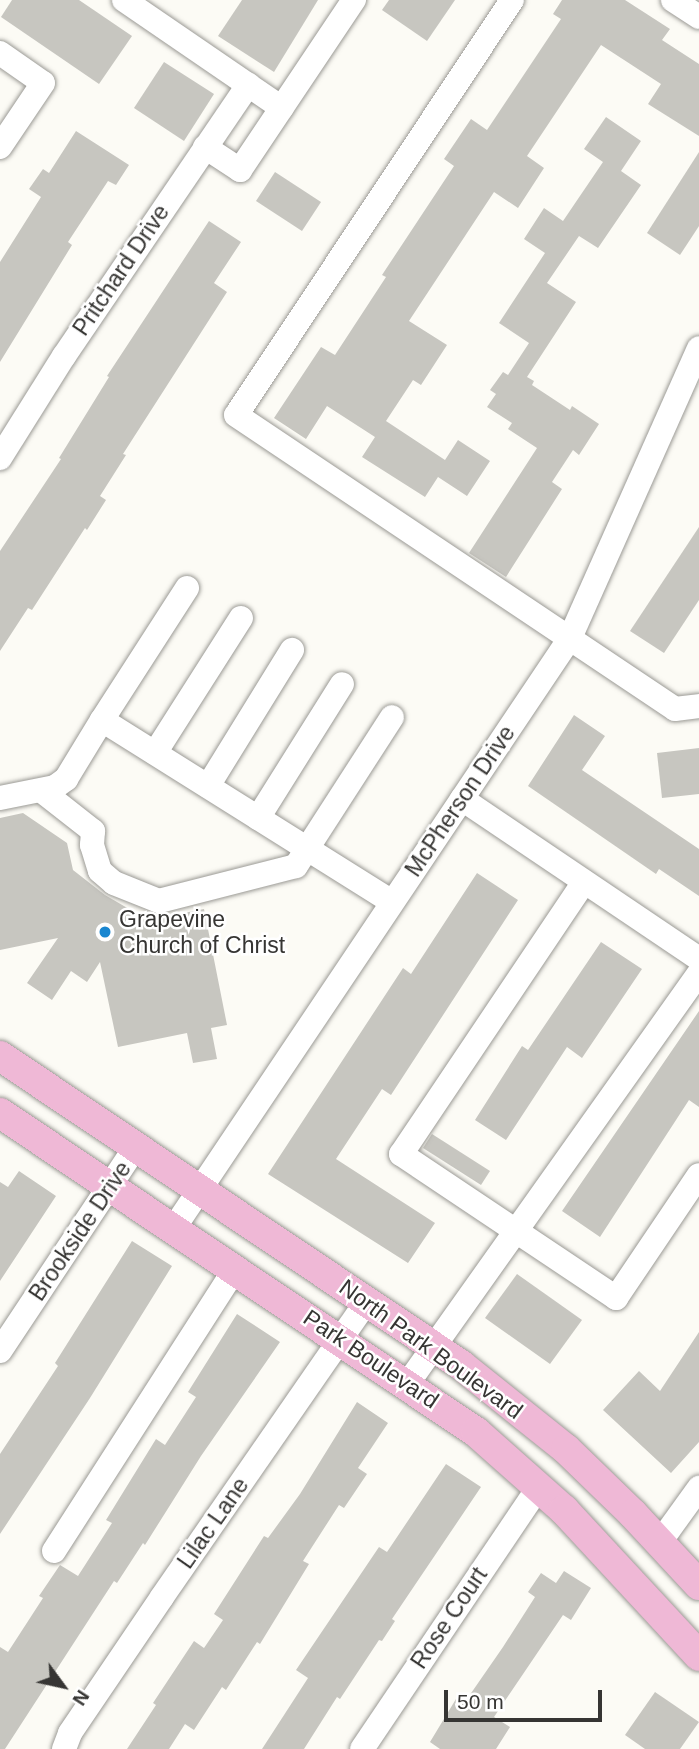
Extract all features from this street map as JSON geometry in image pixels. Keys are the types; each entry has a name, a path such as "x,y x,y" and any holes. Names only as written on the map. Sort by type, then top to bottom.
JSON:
{"main road":[{"path":"0,1056 136,1146"},
{"name":"Park Boulevard","path":"0,1113 408,1383 476,1432 606,1553 699,1656"},
{"name":"North Park Boulevard","path":"136,1146 434,1346 566,1450 660,1542 699,1585"}],"street":[{"path":"124,0 156,9 248,85 282,108"},
{"path":"205,147 240,170 354,0"},
{"path":"512,0 236,415 675,709 699,706"},
{"path":"673,0 699,17"},
{"path":"0,53 43,83 0,147"},
{"name":"Pritchard Drive","path":"0,458 64,356 248,85"},
{"name":"McPherson Drive","path":"174,1228 570,638 699,348"},
{"path":"0,798 42,791 55,787 66,779 187,588"},
{"path":"155,753 241,618"},
{"path":"208,786 292,650"},
{"path":"258,817 342,684"},
{"path":"42,791 93,831 92,845 100,871 114,883 159,901 296,866 392,717"},
{"path":"103,720 392,902"},
{"path":"462,799 699,959"},
{"path":"584,882 401,1154 616,1298 699,1175"},
{"path":"408,1383 699,973"},
{"name":"Brookside Drive","path":"0,1352 136,1146"},
{"path":"54,1551 235,1269"},
{"name":"Lilac Lane","path":"64,1749 70,1734 154,1609 368,1300"},
{"name":"Rose Court","path":"362,1749 538,1488"},
{"path":"660,1542 699,1488"}],"building":[{"path":"12,0 79,0 132,36 99,84 1,17"},
{"path":"242,0 318,0 274,72 218,36"},
{"path":"389,0 455,0 427,41 382,10"},
{"path":"562,0 625,0 670,29 662,40 699,64 699,136 648,104 661,84 601,45 527,156 544,168 518,208 494,192 409,321 447,345 421,385 413,380 386,421 445,460 458,440 490,461 467,496 438,477 425,497 362,457 375,437 327,406 306,439 274,418 321,347 335,355 386,277 382,275 454,166 444,159 471,119 487,130 561,19 553,14"},
{"path":"164,62 214,94 184,141 134,108"},
{"path":"606,117 641,141 621,171 641,185 598,248 579,236 547,283 576,302 527,377 534,381 532,385 570,410 572,406 599,424 579,455 573,450 552,482 562,489 506,577 469,553 537,448 508,429 512,423 487,407 496,394 490,390 503,372 508,375 529,343 499,323 545,253 524,239 544,208 563,221 603,162 584,149"},
{"path":"76,131 129,165 116,185 108,181 68,242 72,245 0,362 0,262 41,197 29,189 43,169 49,173"},
{"path":"699,152 699,226 680,255 647,233"},
{"path":"275,172 321,202 302,231 256,201"},
{"path":"209,221 241,242 214,283 227,292 123,454 126,455 100,496 106,500 32,610 28,608 0,651 0,551 61,459 59,458 109,377 107,376"},
{"path":"699,527 699,600 664,653 630,631"},
{"path":"574,715 605,736 582,770 699,849 699,896 659,869 656,874 528,786"},
{"path":"699,748 699,794 662,798 657,753"},
{"name":"Grapevine Church of Christ","path":"23,813 67,843 73,870 105,895 148,920 204,909 227,1025 211,1028 217,1059 193,1063 187,1033 118,1047 100,962 87,982 71,971 52,1000 27,983 58,938 0,950 0,818"},
{"path":"477,873 518,900 391,1095 382,1089 336,1159 435,1223 408,1263 268,1174 403,968 411,974"},
{"path":"601,942 642,969 582,1058 567,1047 506,1140 475,1120 522,1046 528,1050"},
{"path":"699,1011 699,1107 689,1100 600,1237 562,1211"},
{"path":"432,1134 490,1171 481,1185 423,1148"},
{"path":"19,1171 56,1196 0,1281 0,1182 8,1187"},
{"path":"132,1241 172,1266 90,1398 0,1534 0,1454 58,1366 55,1363"},
{"path":"517,1274 582,1320 550,1364 485,1318"},
{"path":"237,1314 280,1342 201,1456 145,1545 143,1543 117,1583 114,1581 5,1749 0,1749 0,1647 8,1652 43,1598 39,1596 60,1565 78,1576 112,1523 106,1520 156,1439 165,1445 196,1397 188,1392"},
{"path":"699,1332 699,1442 671,1473 603,1410 639,1371 660,1391"},
{"path":"357,1402 388,1423 358,1468 367,1474 344,1508 339,1505 303,1561 309,1564 260,1644 257,1642 226,1690 222,1687 194,1730 185,1724 169,1749 127,1749 156,1705 153,1703 194,1641 204,1648 223,1620 214,1614 264,1536 268,1538 300,1494"},
{"path":"446,1464 481,1487 392,1619 395,1621 382,1641 379,1640 340,1699 337,1697 304,1749 262,1749 308,1678 296,1670 379,1547 387,1552"},
{"path":"564,1571 591,1588 571,1620 563,1615 494,1717 510,1727 496,1749 440,1749 430,1742 459,1694 467,1699 503,1647 535,1597 528,1592 541,1573 556,1583"},
{"path":"655,1692 699,1722 680,1749 645,1749 625,1735"}],"place":[{"name":"Grapevine Church of Christ","path":"105,932"}]}
